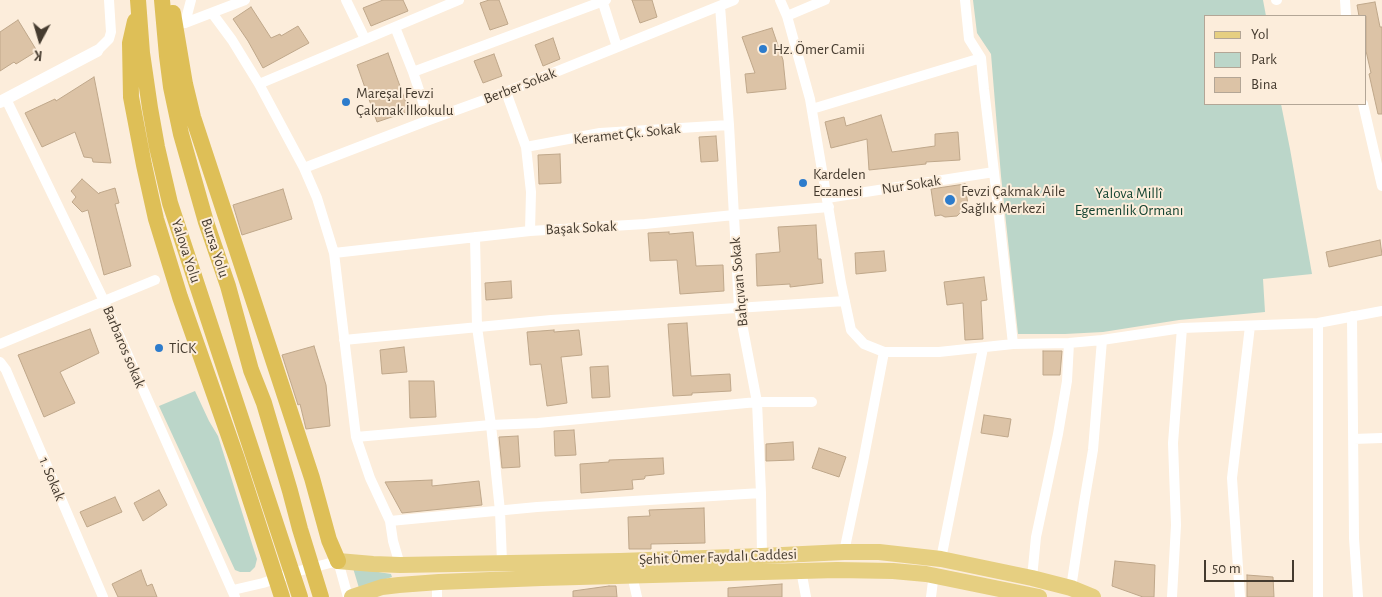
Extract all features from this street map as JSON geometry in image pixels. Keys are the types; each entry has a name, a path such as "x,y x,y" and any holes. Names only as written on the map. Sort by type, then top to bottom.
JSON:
{"highway":[{"name":"Bursa Yolu","path":"162,0 171,87 181,134 206,222 228,286 251,370 264,403 321,597"},
{"path":"170,0 180,24 185,84 193,117 312,478 329,540 338,561"},
{"path":"139,3 130,43 131,97 156,219 180,297 237,459 282,597"},
{"name":"Yalova Yolu","path":"139,3 142,53 150,108 170,203 300,597"}],"main road":[{"name":"Şehit Ömer Faydalı Caddesi","path":"338,561 400,564 879,552 941,559 1032,578 1071,588 1093,597"},
{"name":"Şehit Ömer Faydalı Caddesi","path":"350,597 382,587 406,584 438,589 632,575 801,570 893,571 939,576 1039,597"}],"street":[{"path":"3,101 97,51 109,40 111,32 109,0"},
{"path":"180,24 191,0"},
{"path":"180,24 245,0"},
{"path":"346,0 365,40"},
{"path":"259,84 459,0"},
{"path":"414,72 603,0 617,48"},
{"name":"Berber Sokak","path":"304,168 506,92 734,0"},
{"path":"780,0 787,16 812,108 851,330 864,344 884,352 939,352 1013,344 1069,343 1102,340 1182,328 1318,324 1382,311"},
{"path":"787,16 825,0"},
{"path":"965,0 968,39 982,58 1013,344"},
{"path":"1345,0 1346,15"},
{"name":"Bahçıvan Sokak","path":"720,6 729,125 739,308 757,402 762,556"},
{"path":"212,13 232,40 259,84 304,168 317,198 334,253 356,437 370,478 390,521 393,541 400,564"},
{"path":"396,27 414,72 429,120"},
{"path":"812,108 982,58"},
{"path":"506,92 526,147 531,192 530,231"},
{"name":"Barbaros sokak","path":"3,101 104,300 234,594"},
{"path":"1363,105 1382,186"},
{"name":"Keramet Çk. Sokak","path":"526,147 600,133 729,125"},
{"name":"Nur Sokak","path":"828,202 994,172"},
{"name":"Başak Sokak","path":"334,253 530,231 645,224 734,215 828,202"},
{"path":"475,237 477,327 491,425 500,511 502,562"},
{"path":"0,344 155,280"},
{"path":"344,340 561,319 845,301"},
{"path":"1352,316 1354,538 1358,597"},
{"path":"1318,324 1318,597"},
{"path":"1240,597 1232,478 1250,326"},
{"path":"1172,597 1176,525 1173,443 1182,328"},
{"path":"1071,588 1093,450 1102,340"},
{"path":"1032,578 1036,537 1067,382 1069,343"},
{"path":"941,559 983,348"},
{"path":"844,552 884,352"},
{"name":"1. Sokak","path":"0,362 6,370 103,597"},
{"path":"356,437 491,425 538,423 757,402 812,402"},
{"path":"1353,439 1382,438"},
{"path":"390,521 538,507 761,493"},
{"path":"234,594 275,578 338,561 350,597"},
{"path":"801,570 806,597"},
{"path":"632,575 636,597"},
{"path":"931,597 933,581 939,576"}],"green space":[{"name":"Yalova Millî Egemenlik Ormanı","path":"973,0 1263,0 1266,15 1204,15 1204,105 1281,105 1312,274 1263,279 1265,312 1179,320 1103,332 1018,334 1001,176 991,54 977,33"},
{"path":"195,391 218,436 257,559 255,567 250,572 235,570 159,406"},
{"path":"353,568 391,574 392,577 359,588"}],"building":[{"path":"383,0 403,0 408,11 371,26 363,8"},
{"path":"489,0 499,0 508,24 490,30 480,3"},
{"path":"632,0 652,0 657,17 640,23"},
{"path":"1375,2 1380,27 1382,27 1382,114 1378,114 1369,74 1371,73 1367,55 1367,15 1359,15 1357,5"},
{"path":"251,7 271,38 280,34 281,36 298,26 309,43 263,68 233,19"},
{"path":"18,20 37,51 0,71 0,32"},
{"path":"772,28 783,60 786,89 747,93 745,74 755,73 742,37"},
{"path":"553,38 560,59 543,66 535,45"},
{"path":"388,53 409,111 377,122 357,65"},
{"path":"494,54 502,76 483,83 474,61"},
{"path":"94,77 111,163 93,162 92,158 84,157 75,132 42,147 25,113 55,99 56,101"},
{"path":"881,115 892,152 935,146 935,134 958,132 960,160 926,162 926,164 869,170 867,139 831,148 825,122 844,117 846,126"},
{"path":"716,136 718,161 701,162 699,137"},
{"path":"560,154 561,183 539,184 538,155"},
{"path":"82,179 99,194 115,188 119,203 115,204 131,266 104,275 88,210 82,212 72,202 76,197 71,191"},
{"name":"Fevzi Çakmak Aile Sağlık Merkezi","path":"965,184 969,212 960,213 957,216 935,216 931,189"},
{"path":"283,189 292,219 242,235 233,205"},
{"path":"816,225 818,259 821,259 823,283 790,287 790,284 757,286 756,254 780,252 778,227"},
{"path":"669,232 669,234 693,232 696,266 723,265 724,291 680,294 677,260 650,261 648,233"},
{"path":"1380,240 1382,255 1329,267 1326,252"},
{"path":"884,251 886,271 856,274 855,253"},
{"path":"984,277 987,300 981,301 983,339 965,340 963,303 947,305 944,282"},
{"path":"511,281 512,298 486,300 485,283"},
{"path":"687,323 691,376 730,374 731,391 673,396 668,324"},
{"path":"90,329 99,353 60,372 75,403 44,417 18,355"},
{"path":"554,330 554,332 579,330 582,355 561,357 567,403 547,406 541,364 530,365 527,332"},
{"path":"314,346 326,385 330,426 306,429 300,404 298,405 282,355"},
{"path":"404,347 407,372 382,374 380,350"},
{"path":"1043,351 1062,351 1060,375 1043,375"},
{"path":"608,366 610,397 592,398 590,367"},
{"path":"409,381 434,381 436,417 410,418"},
{"path":"984,415 1011,419 1008,437 981,433"},
{"path":"574,430 576,455 555,456 554,431"},
{"path":"518,436 520,467 502,468 499,437"},
{"path":"793,442 794,460 766,461 766,444"},
{"path":"819,448 846,457 839,477 812,468"},
{"path":"663,458 664,474 645,476 644,479 632,480 633,489 581,493 580,464 609,462 609,460"},
{"path":"432,480 432,486 479,481 482,505 402,513 385,482"},
{"path":"159,490 167,505 143,521 134,503"},
{"path":"115,497 122,512 87,527 80,512"},
{"path":"704,508 705,543 651,544 651,549 629,549 628,517 650,516 649,510"},
{"path":"1115,561 1155,565 1154,597 1143,597 1112,586"},
{"path":"141,570 147,586 152,584 157,597 118,597 112,584"},
{"path":"1247,575 1273,577 1274,597 1247,597"},
{"path":"782,584 782,597 728,597 728,588"},
{"path":"616,586 617,597 573,597 573,591"}],"place":[{"name":"Hz. Ömer Camii","path":"763,49"},
{"name":"Mareşal Fevzi Çakmak İlkokulu","path":"346,102"},
{"name":"Kardelen Eczanesi","path":"803,183"},
{"name":"Fevzi Çakmak Aile Sağlık Merkezi","path":"950,200"},
{"name":"TİCK","path":"159,348"}]}
